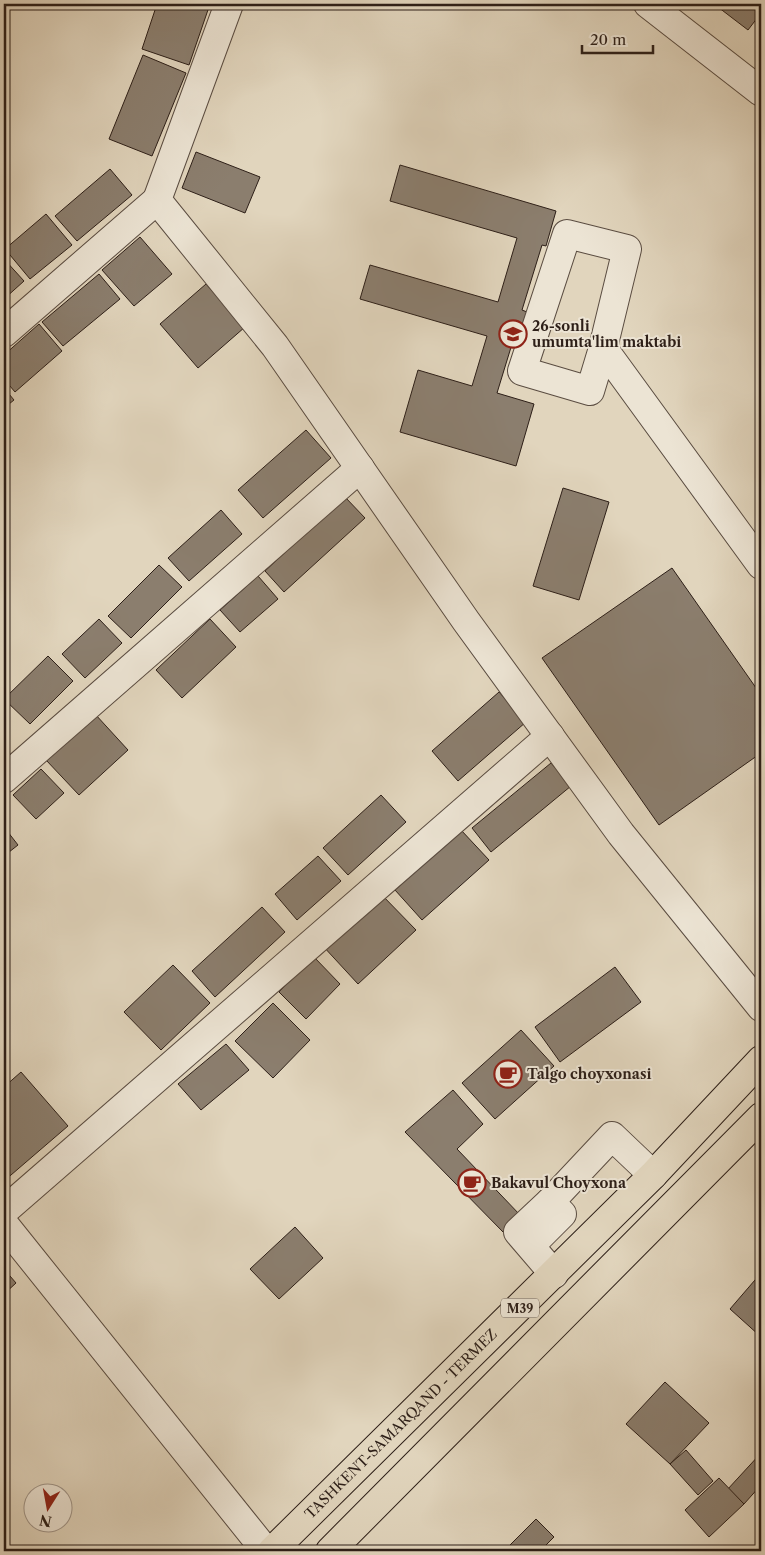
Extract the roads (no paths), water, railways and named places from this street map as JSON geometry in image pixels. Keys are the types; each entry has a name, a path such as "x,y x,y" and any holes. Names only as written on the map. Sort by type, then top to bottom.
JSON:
{"highway":[{"name":"TASHKENT-SAMARQAND - TERMEZ","path":"272,1551 654,1175 761,1060"},
{"name":"M39","path":"330,1551 761,1117"}],"street":[{"path":"4,333 157,200 229,4"},
{"path":"648,4 761,92"},
{"path":"157,200 275,346 466,621 621,834 761,1007"},
{"path":"603,348 590,391 522,371 567,234 627,249 603,348 761,565"},
{"path":"4,779 360,468"},
{"path":"4,1211 550,736"},
{"path":"554,1274 518,1232 550,1202 612,1136 654,1175"},
{"path":"4,1224 266,1551"}],"place":[{"name":"26-sonli umumta'lim maktabi","path":"513,334"},
{"name":"Talgo choyxonasi","path":"508,1074"},
{"name":"Bakavul Choyxona","path":"472,1183"}]}
